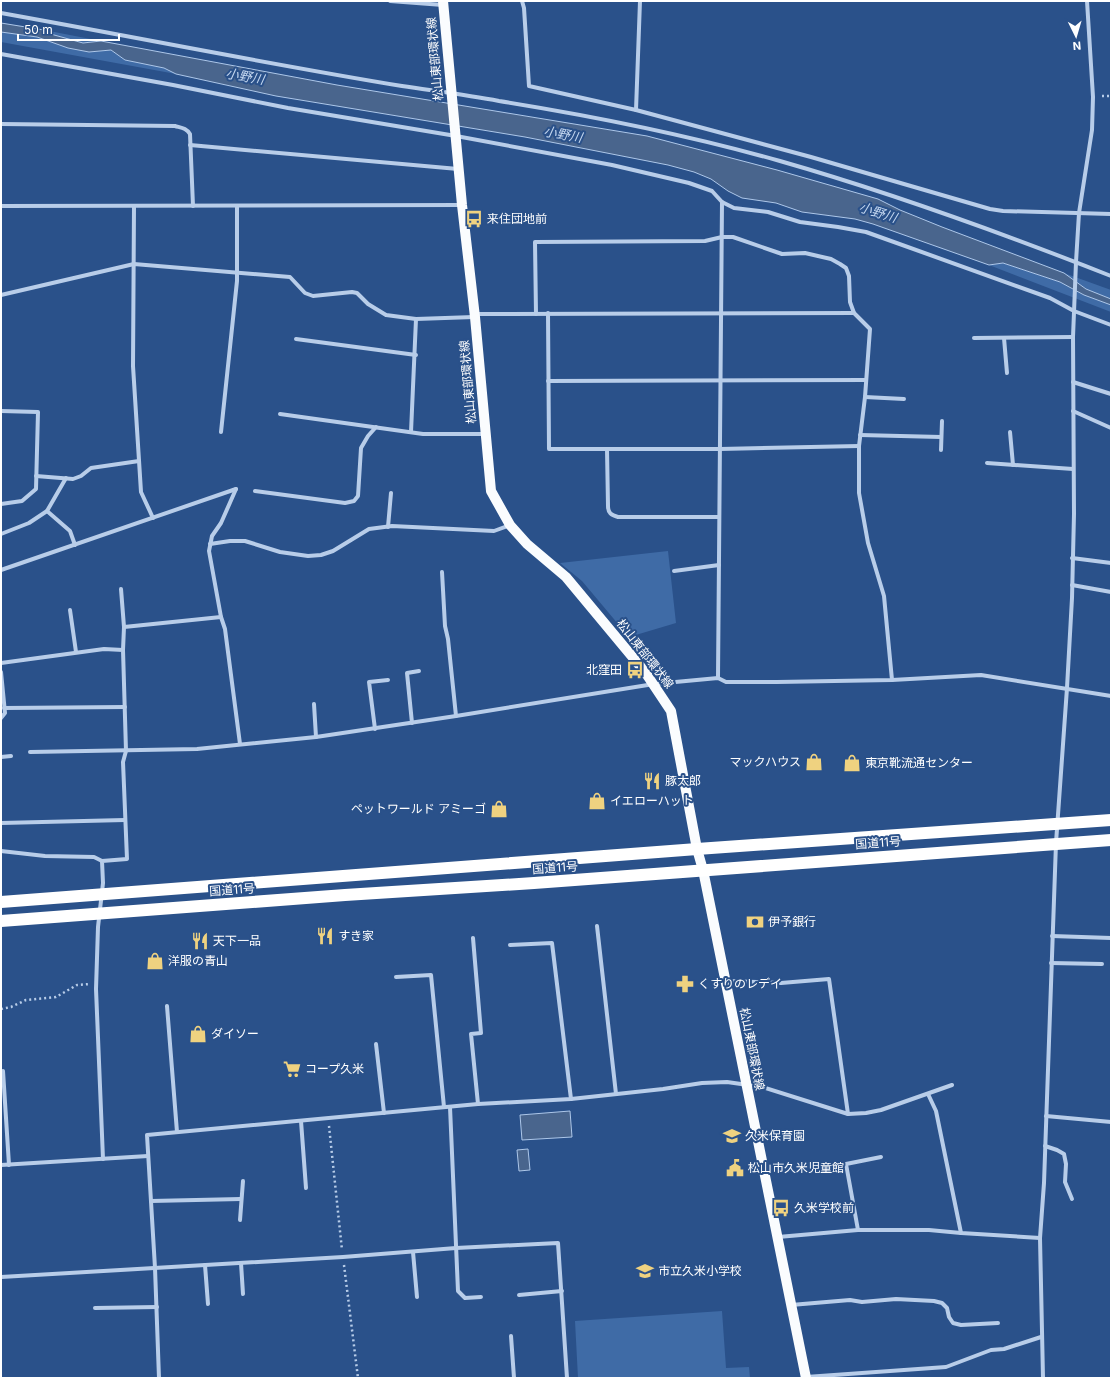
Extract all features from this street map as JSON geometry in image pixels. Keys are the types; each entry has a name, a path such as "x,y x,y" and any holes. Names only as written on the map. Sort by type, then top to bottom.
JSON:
{"highway":[{"name":"国道11号","path":"1,902 698,849 1057,825 1111,820"},
{"name":"国道11号","path":"1,921 1111,840"}],"main road":[{"name":"松山東部環状線","path":"443,3 491,491 510,524 527,544 566,577 645,672 671,711 806,1377"}],"street":[{"path":"390,1 443,3"},
{"path":"522,1 524,8 530,86 636,110 811,157 990,209 1002,211 1111,214"},
{"path":"636,110 640,1"},
{"path":"1043,1378 1040,1238 1044,1183 1056,843 1067,688 1072,585 1074,514 1074,306 1079,213 1092,130 1093,97 1087,1"},
{"path":"1,13 272,63 640,127 778,161 895,197 1006,236 1111,276"},
{"path":"1,54 173,85 288,108 456,134 612,165 689,183 712,191 722,202 734,208 768,212 800,222 866,232 1050,298 1074,311 1111,325"},
{"path":"1,124 175,126 187,130 190,134 193,206"},
{"path":"190,145 459,169"},
{"path":"718,678 722,202"},
{"path":"1,206 462,205"},
{"path":"134,206 133,366 141,492 153,518"},
{"path":"221,432 237,272 237,206"},
{"path":"536,314 535,242 706,241 722,237 732,237 782,254 805,253 831,259 846,268 849,276 850,302 854,313 870,329 865,396 859,446 859,493 868,543 884,596 892,680"},
{"path":"1,295 134,264 290,277 305,293 313,296 352,292 357,293 368,304 386,315 416,319 474,315 548,313 854,313"},
{"path":"548,313 549,449 720,449 859,446"},
{"path":"412,432 416,355 416,319"},
{"path":"974,338 1073,337"},
{"path":"1004,338 1008,373"},
{"path":"296,340 416,355"},
{"path":"548,381 866,380"},
{"path":"1073,382 1111,394"},
{"path":"865,396 904,399"},
{"path":"1,411 38,412 36,489 22,501 1,504"},
{"path":"1073,411 1111,428"},
{"path":"280,414 423,434 486,434"},
{"path":"941,450 942,421"},
{"path":"255,491 345,503 354,501 358,496 361,448 368,436 376,427"},
{"path":"1010,432 1013,465"},
{"path":"860,434 941,437"},
{"path":"607,449 608,511 611,515 618,517 719,517"},
{"path":"36,476 73,479 81,476 91,468 139,461"},
{"path":"987,463 1073,469"},
{"path":"1,534 29,523 47,511 66,478"},
{"path":"1,570 236,489 221,523 212,536 210,551 211,566 221,617 225,629 240,744"},
{"path":"388,527 392,493"},
{"path":"47,511 70,531 76,545"},
{"path":"210,544 230,541 245,541 280,552 308,556 334,552 369,529 388,527 494,531 510,524"},
{"path":"1072,558 1111,563"},
{"path":"674,571 719,565"},
{"path":"442,572 445,626 448,639 456,716"},
{"path":"1072,585 1111,592"},
{"path":"1,850 45,856 94,857 102,861 127,859 122,762 126,751 123,650 124,627 121,588"},
{"path":"70,610 76,652"},
{"path":"124,627 221,617"},
{"path":"1,663 104,649 123,650"},
{"path":"412,723 407,673 419,671"},
{"path":"1,672 5,713 1,718"},
{"path":"30,752 197,749 316,737 375,729 654,684 718,678 726,682 892,680 980,675 1111,696"},
{"path":"375,729 369,682 388,680"},
{"path":"314,704 316,737"},
{"path":"4,708 125,707"},
{"path":"1,752 1,757 11,756"},
{"path":"1,823 125,820"},
{"path":"102,861 102,894 99,914 96,983 103,1159"},
{"path":"597,926 616,1094"},
{"path":"1052,936 1111,938"},
{"path":"473,938 480,1033 471,1034 478,1104"},
{"path":"510,945 552,943 571,1099"},
{"path":"1051,964 1102,964"},
{"path":"396,977 431,975 444,1107"},
{"path":"725,981 781,983 829,979 848,1114"},
{"path":"167,1006 177,1132"},
{"path":"376,1044 384,1113"},
{"path":"3,1071 9,1165"},
{"path":"159,1378 157,1307 147,1135 478,1104 571,1099 663,1089 702,1083 727,1082 746,1084 770,1090 848,1114 866,1113 881,1110 952,1085"},
{"path":"928,1094 936,1111 960,1233"},
{"path":"450,1107 458,1291 464,1298 482,1297"},
{"path":"1046,1116 1111,1122"},
{"path":"300,1121 306,1188"},
{"path":"1045,1146 1064,1154 1066,1164 1065,1182 1072,1199"},
{"path":"1,1165 148,1156"},
{"path":"858,1230 846,1164 881,1157"},
{"path":"240,1220 242,1181"},
{"path":"151,1201 241,1198"},
{"path":"777,1237 858,1230 929,1230 1040,1238"},
{"path":"1,1277 343,1257 456,1248 558,1243 567,1378"},
{"path":"413,1252 417,1297"},
{"path":"241,1263 243,1294"},
{"path":"205,1265 208,1304"},
{"path":"519,1295 562,1291"},
{"path":"791,1305 850,1300 862,1302 896,1299 934,1301 942,1303 947,1308 953,1323 961,1325 998,1323"},
{"path":"95,1308 157,1307"},
{"path":"511,1336 514,1378"},
{"path":"806,1377 946,1367 991,1350 1004,1349 1041,1337"}],"path":[{"path":"1,1009 11,1007 26,1000 56,997 77,985 96,983"}],"shaded area":[{"path":"44,30 101,41 83,43 47,33"},
{"path":"1,32 37,37 68,48 89,52 111,50 125,60 164,68 176,74 1,42"},
{"path":"1003,263 1060,282 1084,295 1111,305 1111,312 989,265"},
{"path":"1064,273 1111,290 1111,299 1086,289"},
{"path":"668,551 676,623 629,637 582,581 560,563"},
{"path":"722,1311 726,1368 749,1367 750,1378 578,1378 575,1321"}],"water":[{"name":"小野川","path":"1,23 44,30 47,33 83,43 101,41 337,85 647,136 777,170 878,199 900,210 942,227 1064,273 1086,289 1111,299 1111,305 1084,295 1060,282 1003,263 989,265 873,224 855,219 802,212 776,203 742,198 728,191 711,179 694,172 668,165 525,137 276,96 176,74 164,68 125,60 111,50 89,52 68,48 37,37 1,32"},
{"path":"570,1111 572,1137 522,1140 520,1115"},
{"path":"528,1149 530,1170 519,1171 517,1150"}],"place":[{"name":"来住団地前","path":"474,219"},
{"name":"北窪田","path":"635,670"},
{"name":"マックハウス","path":"814,762"},
{"name":"東京靴流通センター","path":"852,763"},
{"name":"豚太郎","path":"652,781"},
{"name":"イエローハット","path":"597,801"},
{"name":"ペットワールド アミーゴ","path":"499,809"},
{"name":"伊予銀行","path":"755,922"},
{"name":"すき家","path":"325,936"},
{"name":"天下一品","path":"200,941"},
{"name":"洋服の青山","path":"155,961"},
{"name":"くすりのレデイ","path":"685,984"},
{"name":"ダイソー","path":"198,1034"},
{"name":"コープ久米","path":"292,1069"},
{"name":"久米保育園","path":"732,1136"},
{"name":"松山市久米児童館","path":"735,1168"},
{"name":"久米学校前","path":"781,1208"},
{"name":"市立久米小学校","path":"645,1271"}]}
